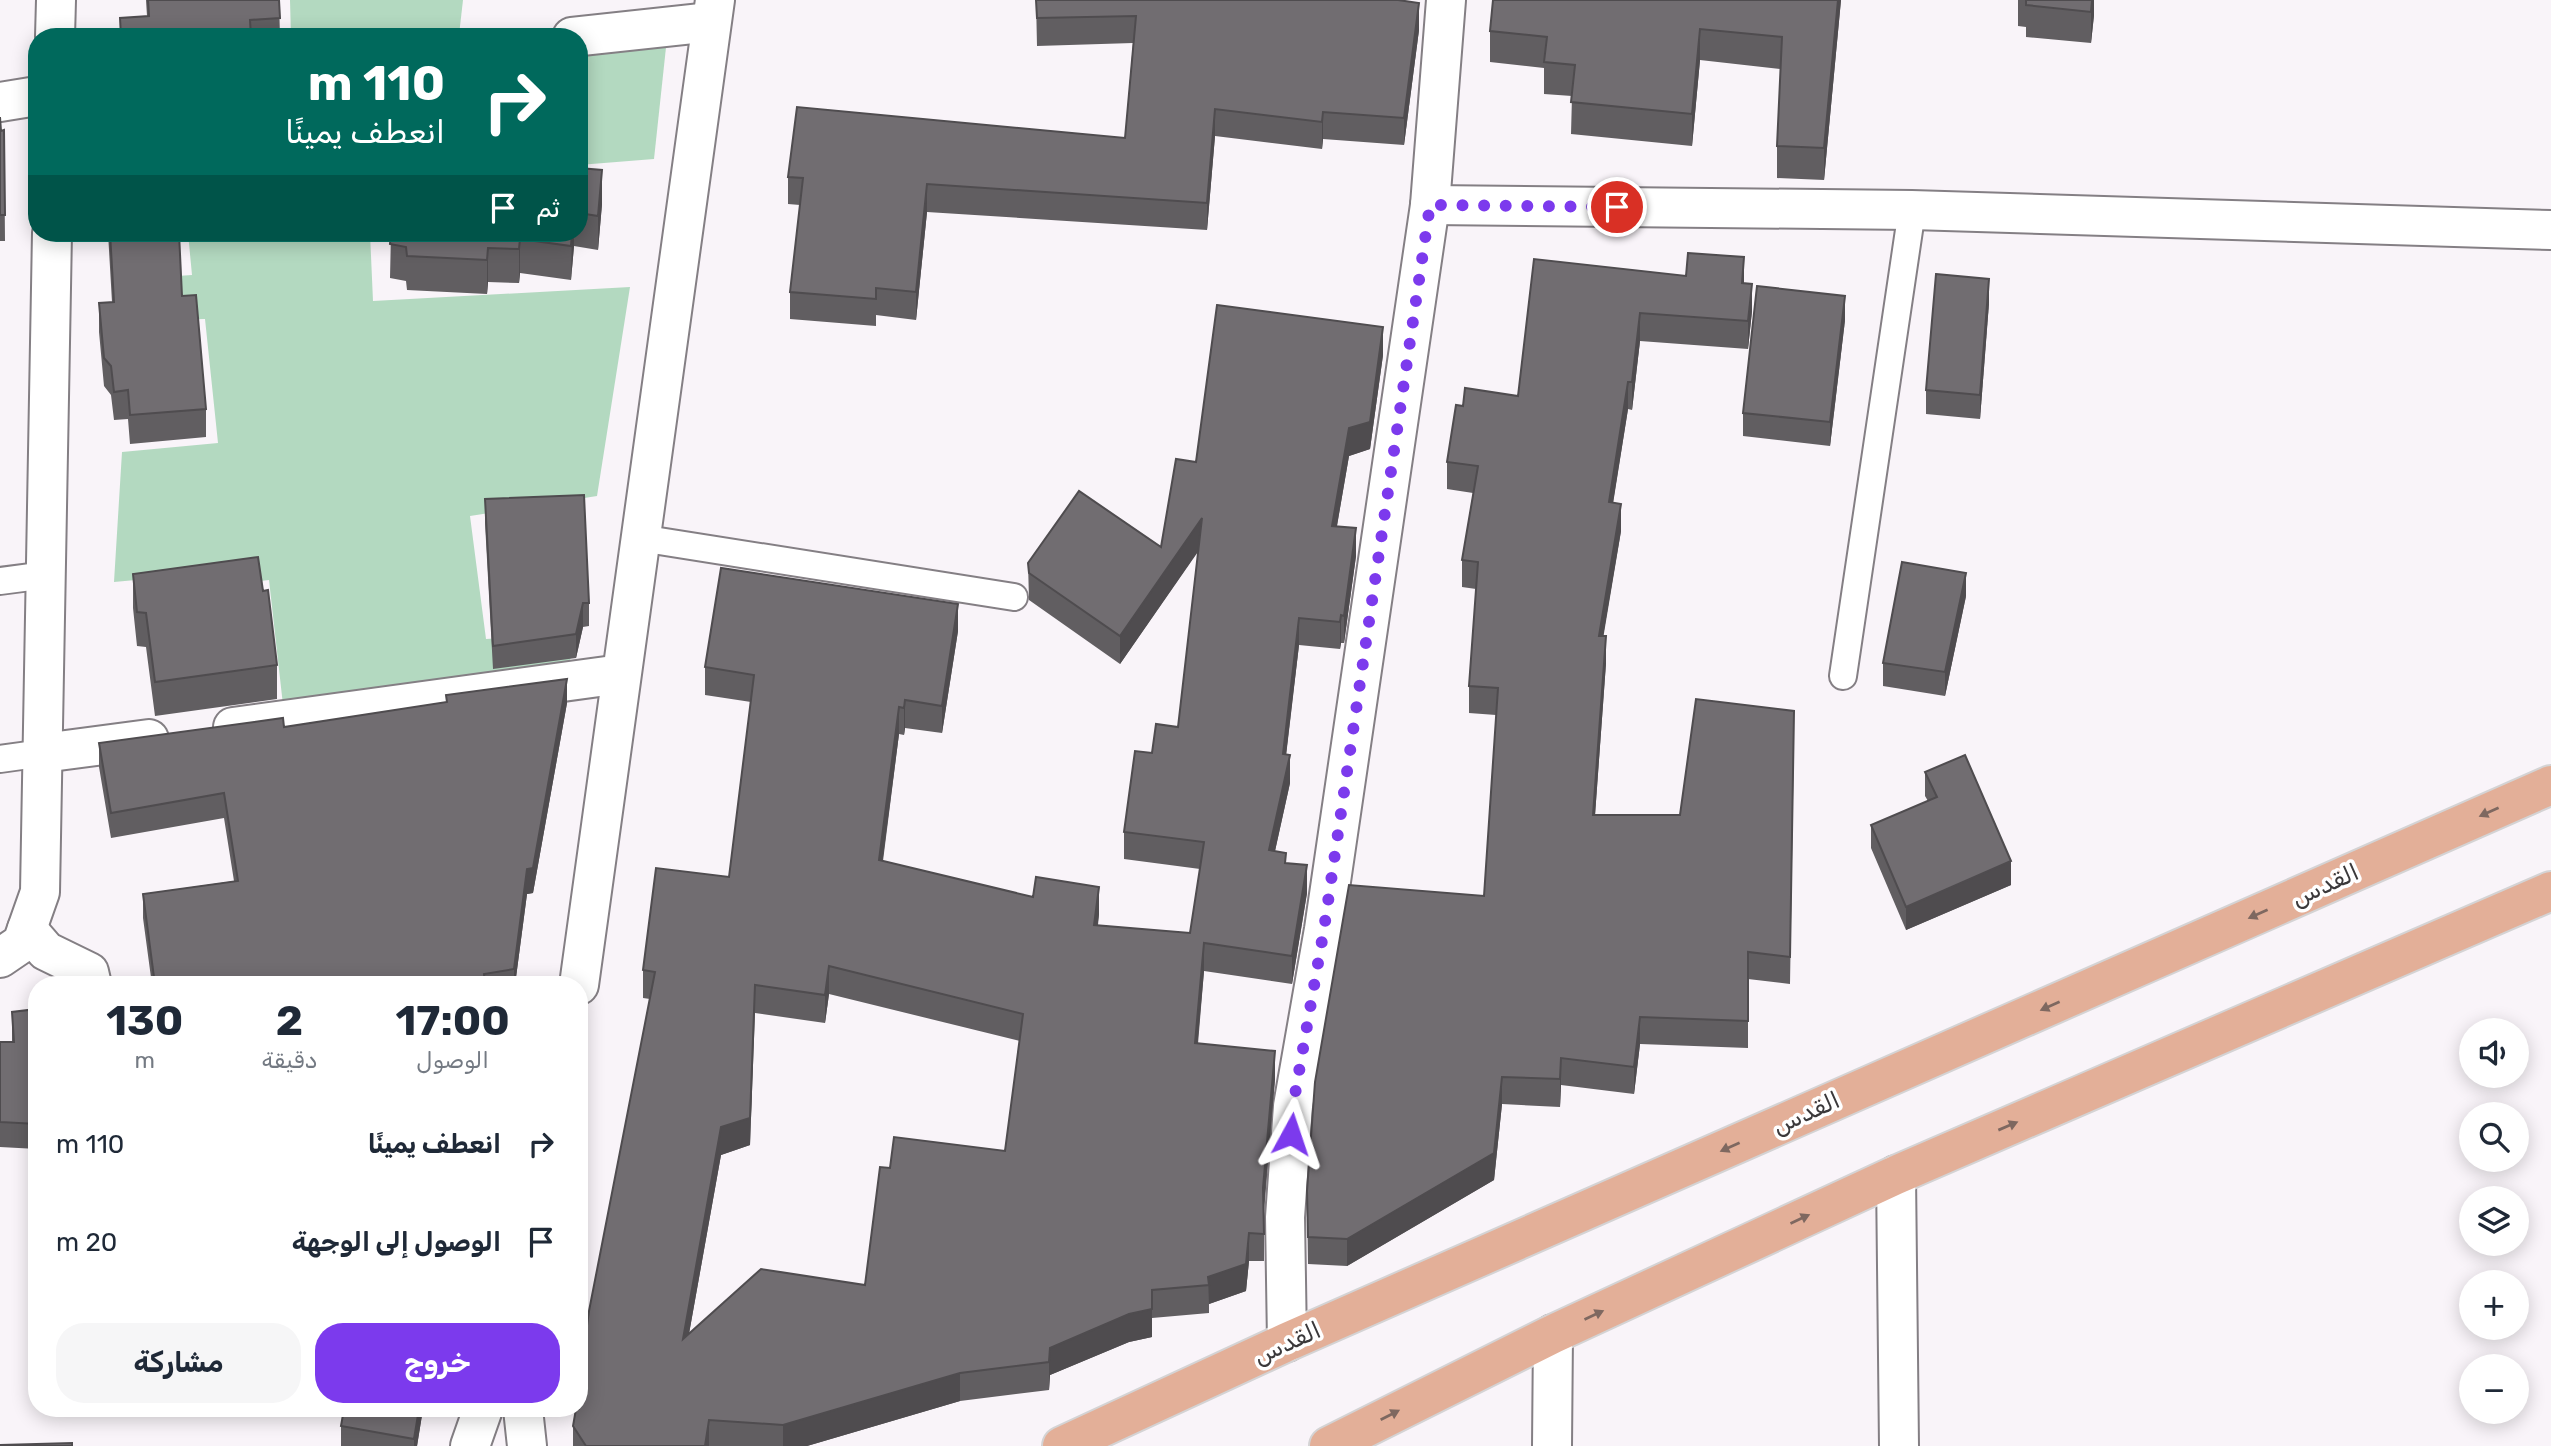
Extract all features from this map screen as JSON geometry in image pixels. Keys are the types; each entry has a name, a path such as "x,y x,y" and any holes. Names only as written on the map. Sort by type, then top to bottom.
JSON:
{"main road":[{"name":"القدس","path":"1062,1446 1287,1342 2551,785"},
{"path":"1329,1446 1553,1334 1896,1175 2551,891"}],"street":[{"path":"55,28 56,0"},
{"path":"1287,1342 1285,1217 1293,1106 1324,929 1430,205 1447,0"},
{"path":"580,976 713,11 588,34"},
{"path":"0,102 28,97"},
{"path":"1430,205 1912,210 2551,230"},
{"path":"0,958 22,943 40,892 52,242"},
{"path":"43,753 621,674"},
{"path":"26,929 46,951 89,972 90,976"},
{"path":"1896,1175 1899,1446"},
{"path":"1552,1446 1553,1334"},
{"path":"470,1446 480,1417"},
{"path":"524,1417 527,1446"}],"lane":[{"path":"1843,676 1912,210"},
{"path":"640,538 1014,597"},
{"path":"0,582 46,575"},
{"path":"0,759 43,753"}],"green space":[{"path":"290,0 463,0 460,28 291,28"},
{"path":"667,38 654,159 588,164 588,47"},
{"path":"189,242 370,242 373,301 630,287 597,496 470,516 486,639 575,633 568,672 284,714 269,580 180,590 179,576 114,582 122,452 218,443 205,319 122,321 119,280 192,275"}],"building":[{"path":"148,0 279,0 280,18 250,20 250,28 121,28 120,18 149,16"},
{"path":"1036,0 1398,0 1419,3 1404,118 1323,112 1322,122 1215,109 1207,203 927,184 916,292 876,288 876,299 790,292 803,178 788,177 797,107 1125,138 1136,16 1037,18"},
{"path":"1493,0 1838,0 1824,148 1777,146 1782,37 1700,29 1692,114 1571,102 1575,65 1544,62 1547,37 1490,31"},
{"path":"2026,0 2092,0 2091,12 2026,5"},
{"path":"0,117 1,131 4,130 5,215 0,215"},
{"path":"588,169 602,170 598,216 588,214"},
{"path":"111,242 179,242 182,296 196,295 206,409 130,415 128,390 114,392 111,366 104,358 99,303 114,302"},
{"path":"520,242 519,249 488,248 487,260 407,256 406,247 390,244"},
{"path":"542,242 571,242 571,246"},
{"path":"1688,253 1744,257 1742,283 1752,284 1748,321 1640,313 1632,382 1628,382 1609,502 1621,504 1599,636 1606,636 1593,815 1680,815 1696,699 1794,711 1790,957 1748,952 1748,1021 1640,1017 1634,1067 1561,1058 1560,1079 1502,1077 1494,1153 1347,1239 1308,1237 1307,1191 1315,1082 1349,885 1484,896 1498,688 1469,686 1478,562 1462,560 1478,466 1447,462 1456,405 1463,406 1465,388 1518,396 1534,259 1686,276"},
{"path":"1936,274 1989,279 1980,395 1926,390"},
{"path":"1757,286 1845,296 1830,422 1743,413"},
{"path":"1217,305 1383,327 1370,422 1349,428 1332,526 1356,528 1344,616 1341,615 1340,622 1299,618 1283,754 1290,755 1269,850 1286,853 1285,863 1307,865 1292,956 1204,943 1195,1043 1275,1051 1263,1188 1264,1234 1249,1233 1246,1264 1208,1277 1209,1285 1152,1290 1152,1309 1129,1314 1050,1348 1049,1362 960,1373 783,1425 709,1420 705,1446 586,1446 573,1426 575,1417 588,1417 589,1311 655,972 643,970 656,868 729,877 754,675 705,667 721,568 958,604 942,706 905,700 904,708 899,707 879,860 1033,897 1036,877 1099,887 1094,925 1190,933 1204,842 1124,832 1135,751 1152,753 1156,724 1178,727 1202,518 1120,636 1029,573 1028,563 1079,491 1161,547 1176,459 1196,462","holes":["829,966 1023,1014 1005,1151 894,1137 890,1168 880,1167 865,1285 761,1269 683,1339 721,1127 750,1118 755,985 825,995"]},
{"path":"584,495 589,603 583,603 576,634 493,646 485,499"},
{"path":"258,557 263,591 268,590 277,665 155,682 146,613 137,612 133,574"},
{"path":"1902,562 1966,573 1945,672 1883,663"},
{"path":"567,679 533,868 527,869 514,969 484,976 154,976 143,894 238,881 224,793 111,813 99,743 283,718 284,727 447,702 446,695"},
{"path":"1965,755 2011,861 1906,907 1871,825 1937,797 1925,772"},
{"path":"28,1010 28,1124 0,1122 0,1042 14,1042 12,1012"},
{"path":"343,1417 418,1417 414,1439 341,1426"},
{"path":"72,1443 72,1446 0,1446 0,1445"}],"route":[{"path":"1291,1134 1293,1106 1324,929 1430,205 1617,207"}]}
